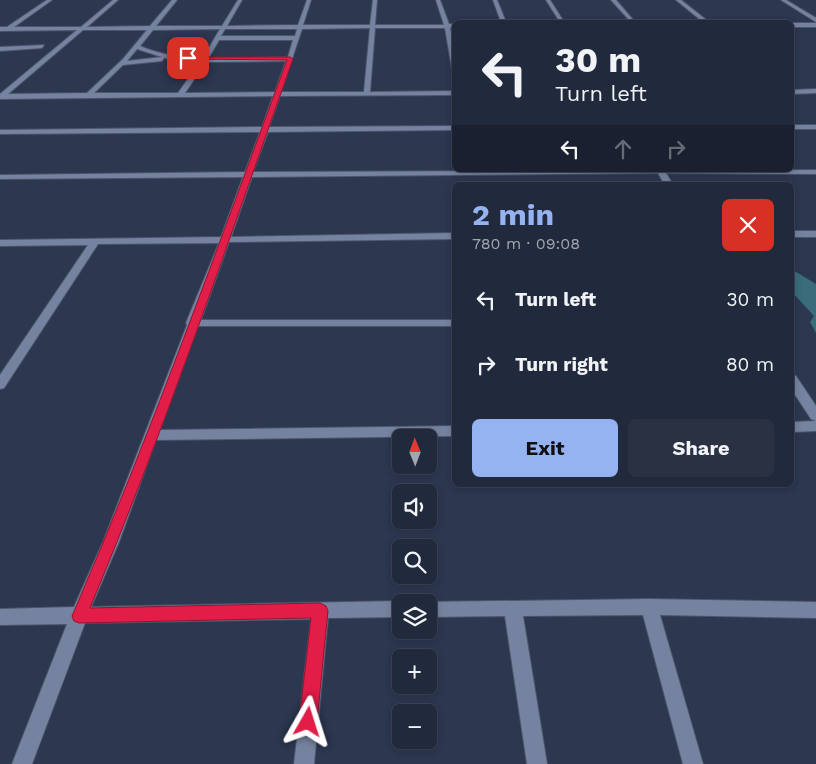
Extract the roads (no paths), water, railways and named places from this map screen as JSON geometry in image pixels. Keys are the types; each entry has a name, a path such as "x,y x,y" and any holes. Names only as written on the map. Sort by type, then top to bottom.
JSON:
{"street":[{"path":"0,35 50,0"},
{"path":"0,96 116,0"},
{"path":"89,95 120,64 175,0"},
{"path":"180,94 205,59 240,0"},
{"path":"22,764 79,616 111,542 192,323 225,240 290,59 309,0"},
{"path":"366,93 375,0"},
{"path":"438,0 447,26 452,54"},
{"path":"495,0 503,20"},
{"path":"548,0 561,20"},
{"path":"613,0 631,20"},
{"path":"678,0 703,20"},
{"path":"783,0 816,20"},
{"path":"794,25 816,25"},
{"path":"0,29 452,26"},
{"path":"217,38 297,38"},
{"path":"0,49 42,46"},
{"path":"136,46 144,51 172,57 290,59"},
{"path":"203,50 211,48"},
{"path":"120,64 195,52"},
{"path":"794,92 816,91"},
{"path":"0,96 452,93"},
{"path":"794,127 816,127"},
{"path":"0,132 452,128"},
{"path":"0,177 559,172"},
{"path":"794,172 816,172"},
{"path":"458,173 460,182"},
{"path":"794,234 816,234"},
{"path":"0,243 452,236"},
{"path":"0,386 96,241"},
{"path":"192,323 452,323"},
{"path":"794,382 816,416"},
{"path":"794,427 816,426"},
{"path":"151,435 452,431"},
{"path":"650,607 693,764"},
{"path":"437,609 650,607 816,610"},
{"path":"513,608 537,764"},
{"path":"0,617 392,609"},
{"path":"304,764 320,611"}],"water":[{"path":"794,271 816,284 816,333 810,322 814,316 794,294"}]}
